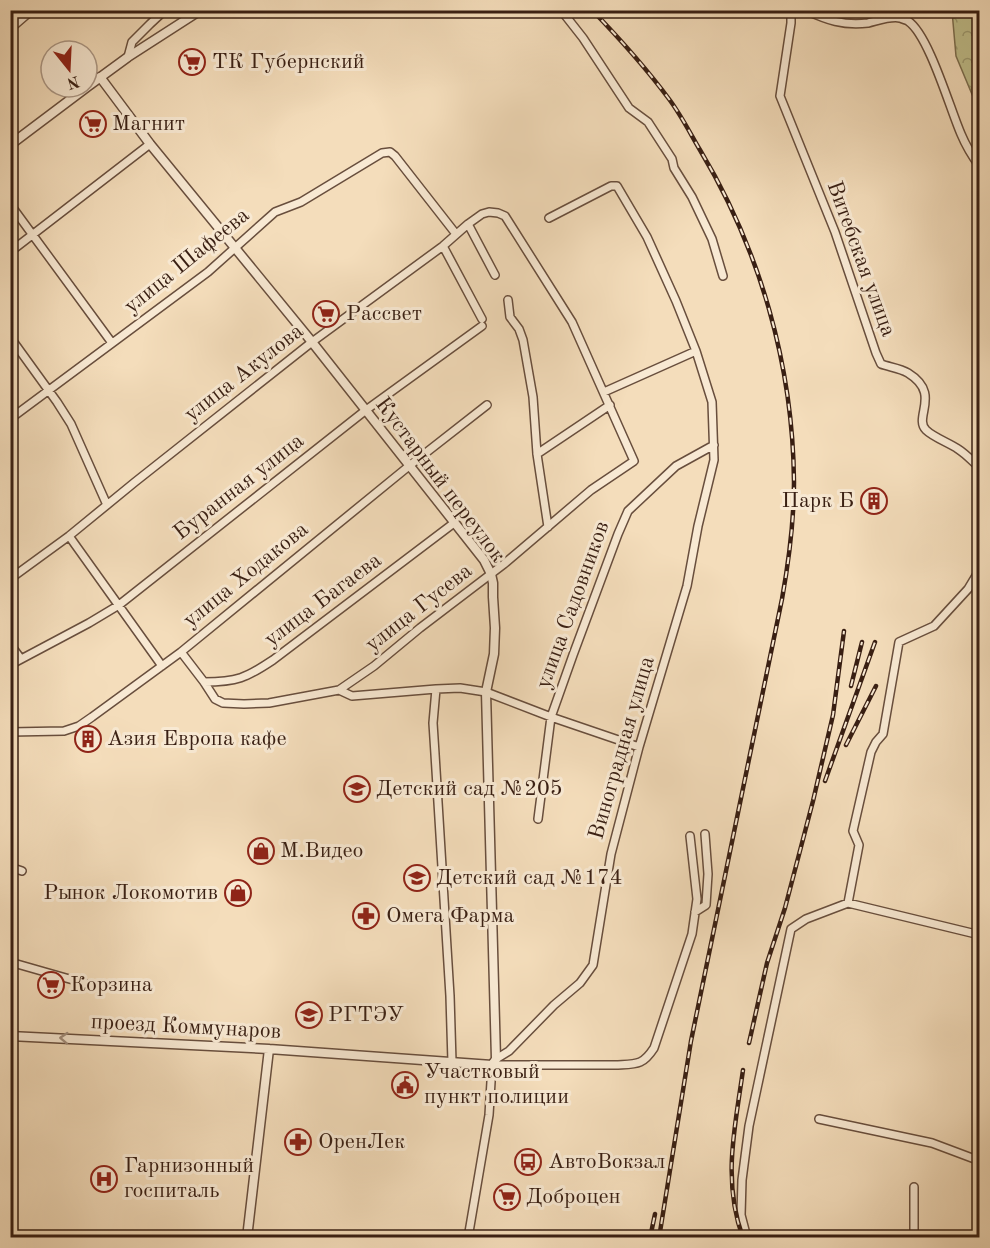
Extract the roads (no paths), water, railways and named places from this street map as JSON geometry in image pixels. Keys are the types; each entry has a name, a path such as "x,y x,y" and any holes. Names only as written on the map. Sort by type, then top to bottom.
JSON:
{"street":[{"path":"10,30 32,10"},
{"path":"128,57 132,42 165,10"},
{"path":"100,77 201,10"},
{"path":"561,10 583,38 629,108 648,122 672,159 674,168 692,197 712,239 723,276"},
{"name":"Витебская улица","path":"791,10 780,96 835,232 876,353 881,364 906,371 926,392 921,423 925,429 961,451 980,468"},
{"path":"805,10 831,21 846,24 897,17 908,21 918,31 926,45 961,134 980,166"},
{"name":"Кустарный переулок","path":"100,77 150,144 366,410 484,560 491,574 494,583 494,654 486,692 494,1062"},
{"path":"10,146 71,99"},
{"path":"10,252 150,144"},
{"name":"улица Шафеева","path":"10,419 208,272 275,212 301,202 382,153 390,152 395,156 456,234"},
{"name":"Виноградная улица","path":"494,1062 509,1051 554,1005 580,983 593,965 611,854 639,747 687,586 714,460 712,402 696,351 676,300 646,237 617,186 611,186 549,218"},
{"path":"10,204 112,343"},
{"name":"улица Акулова","path":"10,579 69,536 312,342 443,246 482,214 489,212 505,216 572,322 604,392"},
{"path":"468,224 495,274"},
{"name":"Буранная улица","path":"10,664 119,605 366,410 482,322 443,246"},
{"path":"508,300 510,317 519,329 523,340 533,397 537,454 548,527"},
{"path":"10,338 71,424 107,505"},
{"path":"537,454 610,405 604,392 696,351"},
{"name":"улица Ходакова","path":"10,732 64,731 79,726 181,652 487,405"},
{"name":"улица Гусева","path":"181,652 215,699 223,703 268,703 339,690 374,666 491,574 591,490 634,461 610,405"},
{"name":"улица Садовников","path":"538,819 551,717 628,511 676,466 714,445"},
{"name":"улица Багаева","path":"204,682 227,682 251,675 454,523"},
{"path":"69,536 162,666"},
{"path":"848,903 859,845 853,831 871,752 883,734 899,642 934,626 968,589 980,569"},
{"path":"10,644 21,659"},
{"path":"339,690 352,696 460,688 486,692 639,747"},
{"path":"436,689 435,754 452,1062"},
{"path":"695,912 706,905 708,874 705,834"},
{"path":"690,836 697,899 695,912"},
{"path":"10,867 22,871"},
{"path":"747,1238 741,1215 742,1180 749,1126 791,929 806,919 848,903 980,935"},
{"name":"проезд Коммунаров","path":"10,1036 269,1049 452,1062 633,1064 646,1060 654,1048 692,934 695,912"},
{"path":"10,962 94,986"},
{"path":"247,1238 269,1049"},
{"path":"468,1238 489,1115 494,1062"},
{"path":"819,1119 932,1143 980,1161"},
{"path":"914,1187 914,1238"}],"railway":[{"path":"592,10 642,65 673,105 721,188 740,228 756,268 780,352 792,438 793,511 785,584 691,1041 659,1238"},
{"path":"749,1043 767,963 785,908 833,715 844,631"},
{"path":"851,686 862,642"},
{"path":"825,781 875,642"},
{"path":"846,745 876,686"},
{"path":"743,1070 734,1133 732,1175 733,1195 743,1238"},
{"path":"650,1238 655,1214"}],"place":[{"name":"ТК Губернский","path":"192,62"},
{"name":"Магнит","path":"93,124"},
{"name":"Рассвет","path":"326,314"},
{"name":"Парк Б","path":"874,501"},
{"name":"Азия Европа кафе","path":"88,739"},
{"name":"Детский сад №205","path":"357,789"},
{"name":"М.Видео","path":"261,851"},
{"name":"Детский сад №174","path":"417,878"},
{"name":"Рынок Локомотив","path":"238,893"},
{"name":"Омега Фарма","path":"366,916"},
{"name":"Корзина","path":"51,985"},
{"name":"РГТЭУ","path":"309,1015"},
{"name":"Участковый пункт полиции","path":"405,1085"},
{"name":"ОренЛек","path":"298,1142"},
{"name":"АвтоВокзал","path":"528,1162"},
{"name":"Гарнизонный госпиталь","path":"104,1179"},
{"name":"Доброцен","path":"507,1197"}]}
